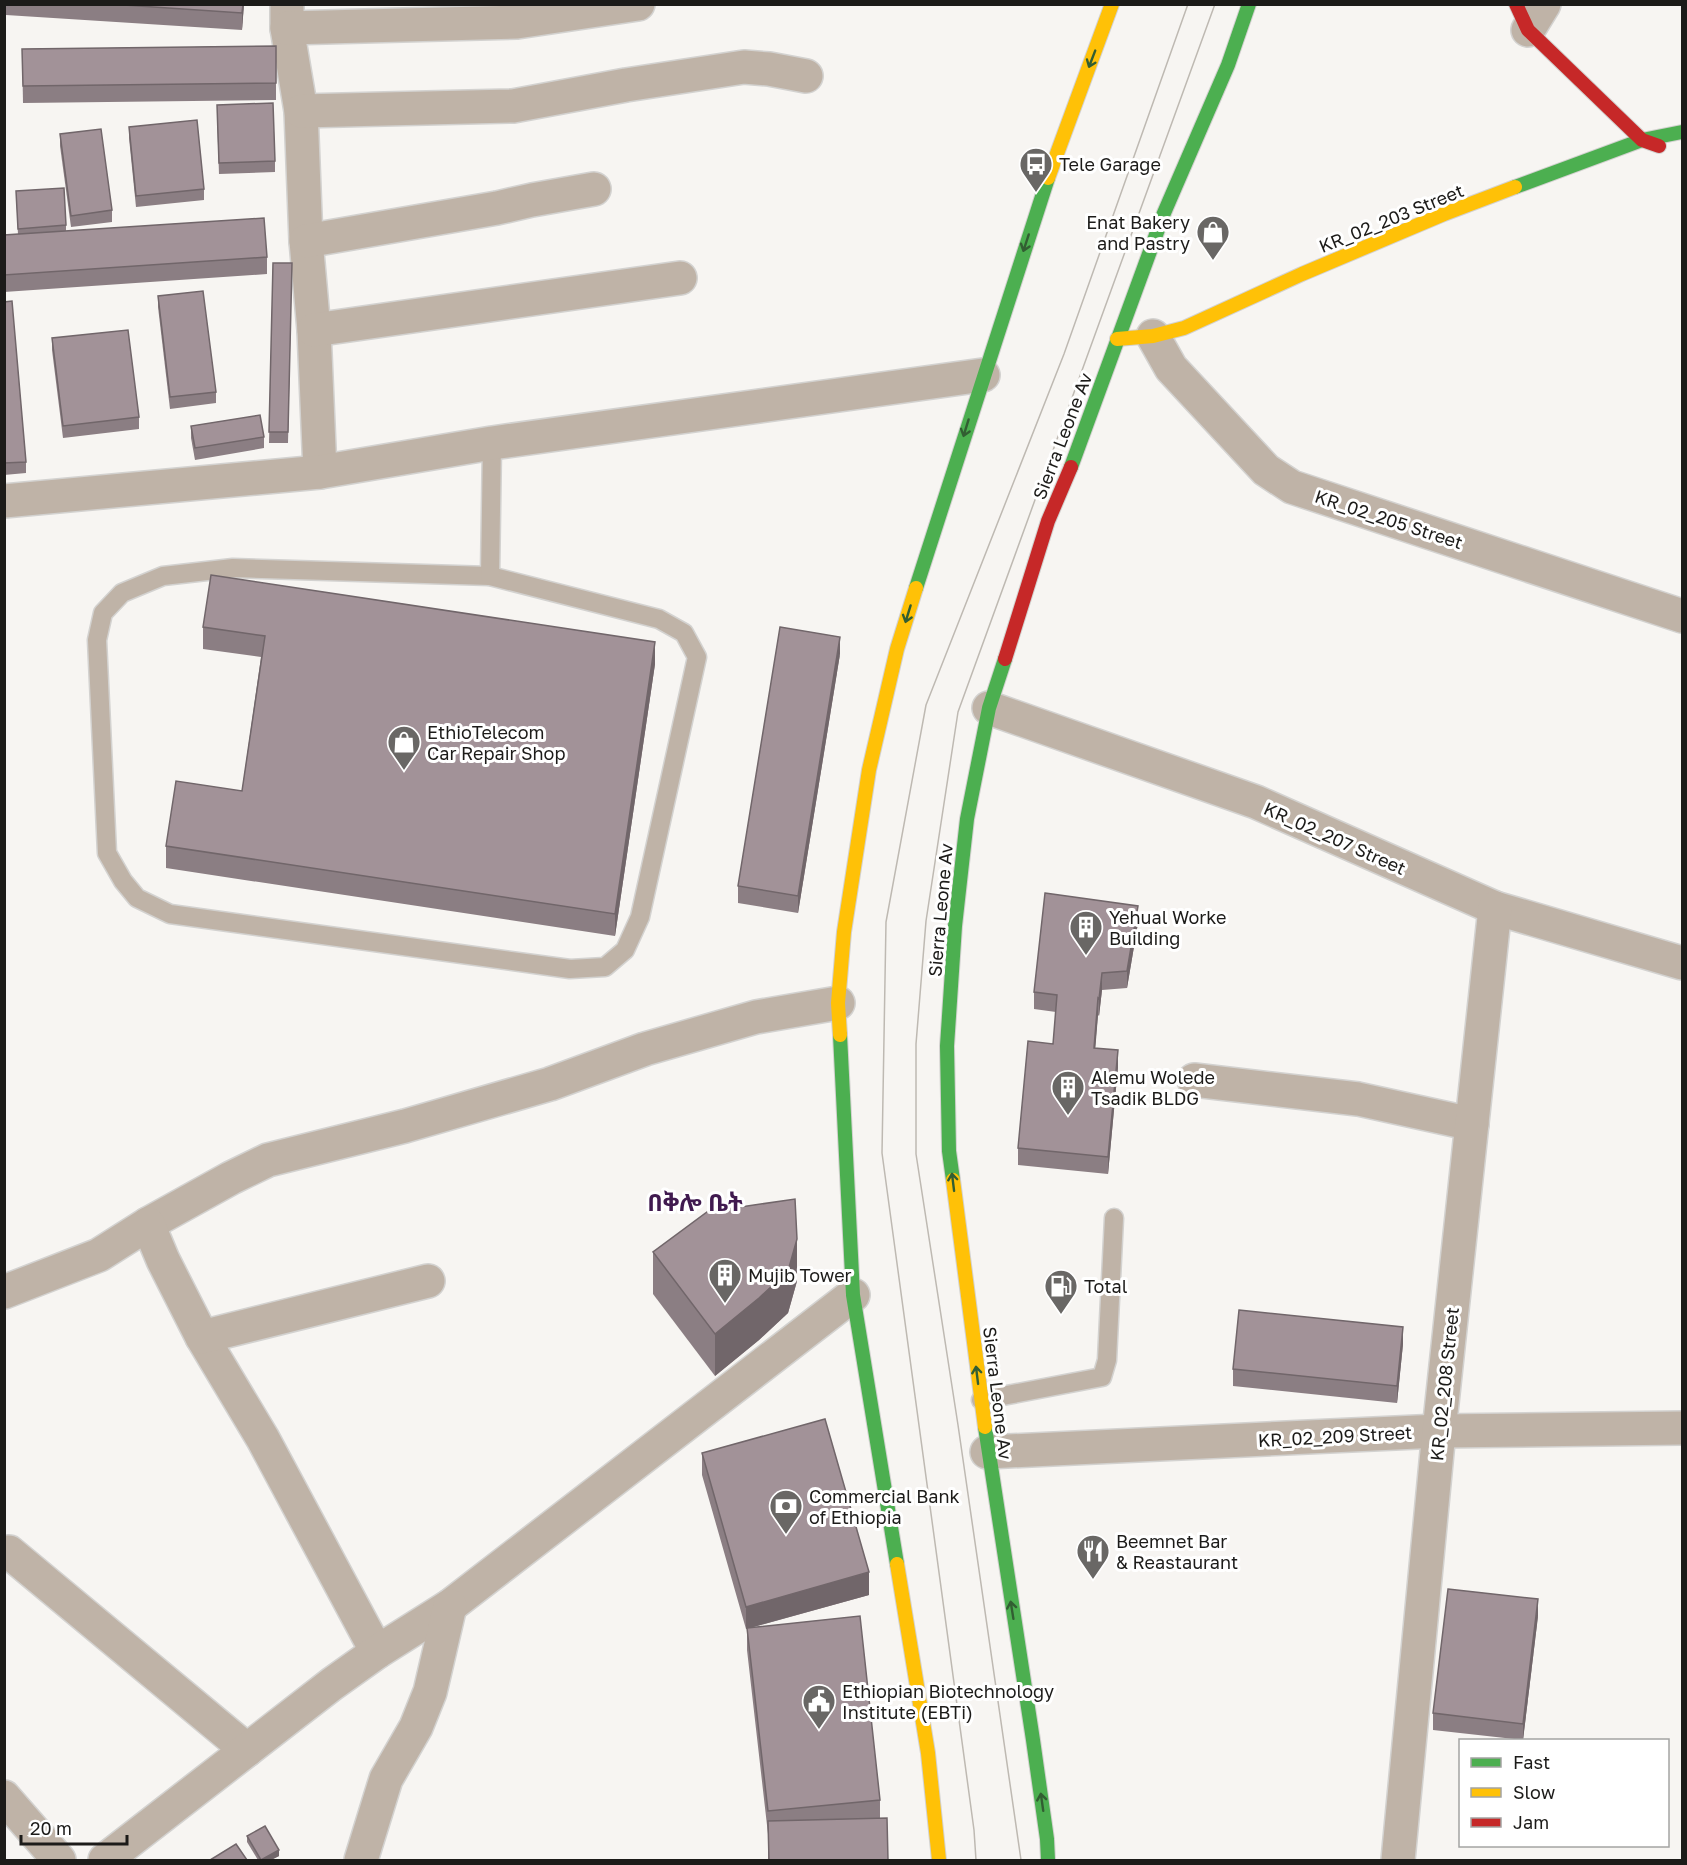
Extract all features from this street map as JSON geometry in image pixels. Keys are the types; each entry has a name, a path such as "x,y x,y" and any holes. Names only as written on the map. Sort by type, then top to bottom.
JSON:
{"main road":[{"path":"939,1860 928,1753 853,1295 838,1003 843,932 869,770 897,649 1050,170 1112,4"},
{"name":"Sierra Leone Av","path":"1048,1860 1033,1740 987,1452 950,1151 947,1046 955,926 967,819 989,708 1048,520 1073,463 1164,213 1228,65 1249,4"},
{"path":"1529,13 1642,141 1672,151"},
{"name":"KR_02_203 Street","path":"1117,339 1153,336 1184,328 1302,274 1444,214 1642,141 1683,132"}],"street":[{"path":"320,472 314,330 306,241 301,111 287,16 517,22 638,4"},
{"path":"301,111 513,106 744,67 806,76"},
{"path":"306,241 594,189"},
{"path":"314,330 680,278"},
{"name":"KR_02_205 Street","path":"1153,336 1171,368 1266,470 1292,487 1683,616"},
{"path":"4,501 320,472 492,443 983,375"},
{"name":"KR_02_207 Street","path":"989,708 1256,802 1495,908 1683,963"},
{"name":"KR_02_208 Street","path":"1398,1860 1439,1431 1495,908"},
{"path":"4,1292 99,1256 148,1224 268,1160 405,1126 550,1084 645,1049 756,1017 838,1003"},
{"path":"1194,1080 1358,1099 1472,1124"},
{"path":"148,1224 163,1260 202,1337 263,1439 377,1652"},
{"path":"202,1337 428,1281"},
{"path":"105,1860 332,1684 377,1652 450,1606 853,1295"},
{"name":"KR_02_209 Street","path":"987,1452 1439,1431 1683,1428"},
{"path":"9,1551 248,1750"},
{"path":"361,1860 386,1779 416,1727 430,1692 450,1606"},
{"path":"4,1797 59,1860"}],"lane":[{"path":"490,576 492,443"},
{"path":"233,568 490,576 659,619 684,633 697,657 640,917 625,950 605,966 570,969 170,914 138,898 123,881 107,853 97,640 103,613 122,593 163,576 233,568"},
{"path":"981,1400 1102,1377 1107,1360 1114,1218"}],"building":[{"path":"109,4 243,4 242,13"},
{"path":"276,46 276,83 23,86 22,49"},
{"path":"273,103 275,161 219,163 217,105"},
{"path":"197,120 204,189 136,196 129,127"},
{"path":"101,129 112,210 71,216 60,134"},
{"path":"64,188 66,225 18,229 16,191"},
{"path":"264,218 267,257 4,275 4,235"},
{"path":"273,263 292,263 288,432 269,432"},
{"path":"203,291 216,392 170,397 158,296"},
{"path":"12,301 26,462 4,463 4,302"},
{"path":"128,330 139,417 63,426 52,338"},
{"path":"260,415 264,437 195,448 191,426"},
{"path":"211,575 655,642 615,914 166,846 176,781 242,791 265,636 203,627"},
{"path":"780,627 840,637 798,896 738,886"},
{"path":"1045,893 1138,906 1127,971 1102,973 1098,998 1094,1048 1118,1050 1108,1157 1018,1148 1028,1041 1053,1044 1057,995 1034,992"},
{"path":"795,1199 797,1239 788,1271 715,1334 653,1252 707,1212"},
{"path":"1239,1310 1403,1327 1397,1386 1233,1369"},
{"name":"Commercial Bank of Ethiopia","path":"825,1419 869,1572 746,1607 702,1453"},
{"path":"1448,1589 1538,1599 1523,1724 1433,1713"},
{"path":"860,1616 880,1800 768,1811 747,1628"},
{"path":"887,1818 888,1860 769,1860 768,1821"},
{"path":"265,1826 279,1850 261,1860 247,1836"},
{"path":"236,1844 247,1860 210,1860"}],"tram line":[{"path":"976,1860 974,1830 882,1153 886,922 926,705 1064,354 1188,4"},
{"path":"1021,1860 916,1154 916,1044 926,921 958,712 1215,4"}],"traffic: fast":[{"path":"1071,467 1164,213 1228,65 1249,4"},
{"path":"1515,187 1642,140 1682,132"},
{"path":"916,588 1048,178"},
{"path":"953,1180 949,1151 947,1046 955,926 967,819 989,708 1005,659"},
{"path":"840,1035 853,1295 897,1564"},
{"path":"985,1427 1033,1740 1048,1860"}],"traffic: slow":[{"path":"1048,178 1112,4"},
{"path":"1117,339 1153,336 1184,328 1302,274 1444,214 1515,187"},
{"path":"840,1035 838,1003 844,932 869,770 897,649 916,588"},
{"path":"953,1180 985,1427"},
{"path":"897,1564 928,1753 939,1860"}],"traffic: jam":[{"path":"1516,4 1528,30 1642,140 1659,146"},
{"path":"1005,659 1048,521 1071,467"}],"place":[{"name":"Tele Garage","path":"1036,193"},
{"name":"Enat Bakery and Pastry","path":"1213,261"},
{"name":"EthioTelecom Car Repair Shop","path":"404,771"},
{"name":"Yehual Worke Building","path":"1086,956"},
{"name":"Alemu Wolede Tsadik BLDG","path":"1068,1116"},
{"name":"Mujib Tower","path":"725,1304"},
{"name":"Total","path":"1061,1315"},
{"name":"Commercial Bank of Ethiopia","path":"786,1535"},
{"name":"Beemnet Bar & Reastaurant","path":"1093,1580"},
{"name":"Ethiopian Biotechnology Institute (EBTi)","path":"819,1730"}],"district":[{"name":"በቅሎ ቤት","path":"695,1201"}]}
